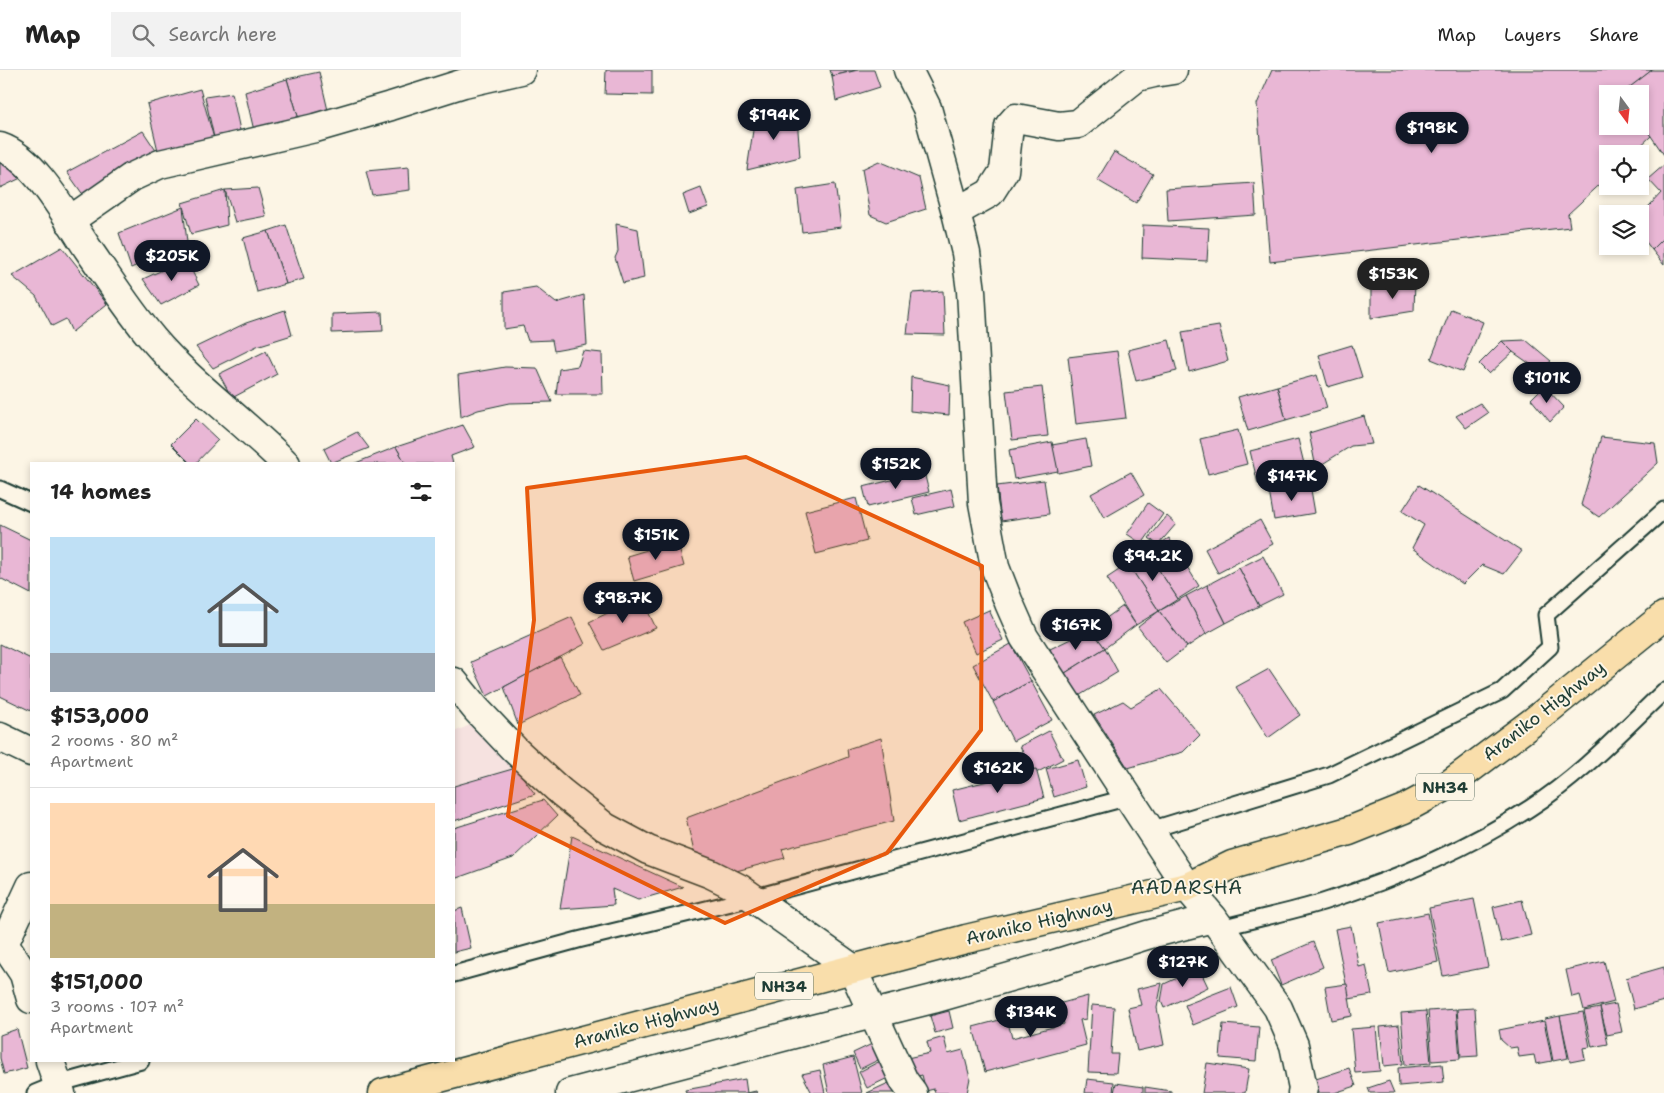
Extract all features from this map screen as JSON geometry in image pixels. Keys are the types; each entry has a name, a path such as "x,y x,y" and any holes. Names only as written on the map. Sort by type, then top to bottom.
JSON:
{"highway":[{"name":"Araniko Highway","path":"383,1093 966,938 1187,886 1232,865 1349,831 1404,809 1447,786 1534,720 1664,616"}],"street":[{"path":"69,221 132,177 160,164 323,126 464,82 521,70"},
{"path":"908,70 926,108 966,254 971,291 983,503 995,567 1024,637 1187,886 1217,923 1278,1008 1294,1045 1302,1093"},
{"path":"956,212 990,193 1004,171 1009,126 1016,118 1060,126 1078,124 1137,78 1174,70"},
{"path":"0,147 10,150 26,164 47,188 122,298 153,339 284,462"},
{"path":"455,683 476,709 515,750 561,792 605,827 648,850 711,874 739,888 852,968 904,1080 913,1093"},
{"path":"0,737 30,752"},
{"path":"30,888 2,943 24,974 30,995"},
{"path":"570,1093 942,996 1045,967 1147,934 1217,923"}],"lane":[{"path":"0,489 30,503"},
{"path":"1150,830 1329,775 1502,691 1550,647 1546,615 1664,510"},
{"path":"1217,923 1323,902 1391,878 1472,841 1530,808 1588,764 1664,691"},
{"path":"455,974 578,940 752,898 1129,797"},
{"path":"51,1083 137,1062"}],"highlighted area":[{"path":"746,457 982,566 981,730 887,853 725,923 508,816 534,620 527,488"}],"shaded area":[{"path":"470,725 511,759 538,794 455,821 455,732"}],"building":[{"path":"606,70 652,70 652,95 605,94"},
{"path":"830,70 858,70 832,76"},
{"path":"858,70 874,70 880,87 836,101 832,76"},
{"path":"1272,70 1652,70 1633,85 1599,85 1599,135 1649,135 1649,133 1651,136 1642,145 1599,145 1599,185 1568,214 1570,227 1270,262 1257,104"},
{"path":"1652,70 1664,70 1664,155 1649,133 1649,85 1632,85"},
{"path":"319,72 330,119 300,123 287,79"},
{"path":"287,79 300,123 255,135 245,92"},
{"path":"200,89 215,142 159,155 147,104"},
{"path":"232,93 241,135 215,142 205,97"},
{"path":"755,117 797,118 800,157 747,170"},
{"path":"143,131 159,155 84,196 67,172"},
{"path":"1114,152 1153,174 1136,203 1097,180"},
{"path":"0,160 25,176 0,188"},
{"path":"879,161 919,178 926,209 886,222 870,215 862,169"},
{"path":"1664,165 1664,238 1652,250 1649,246 1649,206 1661,193 1649,178"},
{"path":"409,167 410,190 372,195 366,171"},
{"path":"1254,183 1256,215 1168,221 1166,189"},
{"path":"835,184 841,227 802,232 797,190"},
{"path":"258,188 266,216 235,222 225,190"},
{"path":"701,188 708,207 689,214 683,195"},
{"path":"225,190 227,225 191,234 182,203"},
{"path":"183,207 187,242 131,268 119,233"},
{"path":"616,224 638,229 644,278 623,283 615,258 618,251"},
{"path":"286,225 304,279 286,284 268,231"},
{"path":"1143,225 1209,228 1207,261 1142,258"},
{"path":"268,231 286,284 257,292 243,238"},
{"path":"1664,238 1664,265 1652,250"},
{"path":"62,247 107,304 72,332 66,319 52,326 36,296 12,276"},
{"path":"186,259 199,285 161,305 143,279"},
{"path":"1415,282 1414,311 1371,318 1371,289"},
{"path":"536,287 556,303 584,295 587,345 554,351 552,340 528,341 523,326 504,329 504,292"},
{"path":"943,291 945,335 907,334 912,293"},
{"path":"1451,309 1483,322 1463,372 1431,359"},
{"path":"285,310 292,335 257,346 213,368 196,347 246,323"},
{"path":"382,312 383,331 332,333 332,314"},
{"path":"1219,326 1228,361 1189,372 1182,332"},
{"path":"1169,340 1177,371 1136,381 1128,350"},
{"path":"1526,340 1551,361 1540,371 1513,352 1502,341"},
{"path":"1502,341 1513,352 1489,374 1479,364"},
{"path":"1352,345 1362,377 1328,387 1319,355"},
{"path":"266,351 277,374 232,398 219,374"},
{"path":"583,351 602,353 603,394 556,394 559,369 578,366"},
{"path":"1117,351 1126,418 1076,424 1068,357"},
{"path":"505,367 537,368 552,402 510,403 478,410 461,417 458,375"},
{"path":"1317,375 1327,408 1286,420 1277,386"},
{"path":"911,377 950,385 949,415 910,411"},
{"path":"1277,386 1286,420 1248,431 1238,397"},
{"path":"1544,386 1564,407 1550,422 1531,399"},
{"path":"1042,387 1048,436 1012,440 1006,391"},
{"path":"1480,403 1488,413 1466,428 1456,416"},
{"path":"1364,416 1372,444 1351,446 1316,468 1309,433"},
{"path":"196,419 218,440 197,462 189,462 171,444"},
{"path":"463,425 475,447 451,456 452,462 405,462 396,447"},
{"path":"1238,430 1247,464 1208,474 1200,439"},
{"path":"357,432 369,448 334,462 330,462 324,449"},
{"path":"1601,437 1655,443 1658,463 1599,517 1581,505"},
{"path":"1086,439 1091,466 1058,473 1052,445"},
{"path":"1298,439 1306,472 1258,484 1250,451"},
{"path":"1052,442 1058,471 1014,479 1009,450"},
{"path":"396,447 405,462 358,462"},
{"path":"924,472 929,492 868,507 863,487"},
{"path":"1131,472 1144,495 1104,518 1091,494"},
{"path":"1044,480 1049,514 1001,521 997,486"},
{"path":"1310,484 1315,513 1274,520 1269,491"},
{"path":"1419,485 1522,551 1504,574 1482,565 1463,584 1412,548 1424,525 1402,511"},
{"path":"951,489 955,506 916,515 912,498"},
{"path":"856,498 867,541 816,554 805,511"},
{"path":"1148,503 1163,514 1142,544 1127,534"},
{"path":"1167,516 1176,524 1158,545 1149,538"},
{"path":"1260,520 1273,544 1218,573 1205,549"},
{"path":"0,525 30,540 30,593 0,578"},
{"path":"1169,538 1199,586 1178,599 1147,552"},
{"path":"677,541 684,566 634,581 627,556"},
{"path":"1147,552 1178,599 1159,611 1128,564"},
{"path":"1263,556 1283,594 1259,606 1239,568"},
{"path":"1128,564 1159,611 1136,625 1107,578"},
{"path":"1239,568 1259,606 1226,623 1207,585"},
{"path":"1207,585 1226,623 1206,634 1186,596"},
{"path":"1186,596 1206,634 1187,647 1159,611"},
{"path":"641,597 656,628 604,650 589,622"},
{"path":"1123,606 1136,625 1105,648 1091,629"},
{"path":"989,610 1003,640 976,653 962,622"},
{"path":"1159,611 1187,647 1166,663 1138,627"},
{"path":"572,617 585,644 487,696 471,662"},
{"path":"1091,629 1105,648 1062,675 1050,649"},
{"path":"0,644 30,659 30,711 0,696"},
{"path":"1011,644 1031,681 993,702 973,665"},
{"path":"1105,648 1118,672 1077,697 1062,675"},
{"path":"560,657 580,695 518,725 504,687"},
{"path":"1269,669 1300,715 1268,738 1236,687"},
{"path":"1031,681 1052,720 1013,741 993,702"},
{"path":"1161,689 1200,735 1183,752 1128,768 1094,715 1123,701 1131,707"},
{"path":"1049,731 1063,759 1034,774 1020,746"},
{"path":"881,738 894,821 782,849 785,858 725,874 695,856 686,818 848,757 847,749"},
{"path":"1078,760 1086,787 1054,797 1046,769"},
{"path":"516,768 535,794 455,821 455,786"},
{"path":"1036,769 1044,798 959,820 952,790"},
{"path":"543,800 557,816 513,858 455,879 455,828"},
{"path":"572,836 683,887 638,900 612,889 614,905 560,909"},
{"path":"1474,899 1488,967 1443,976 1429,908"},
{"path":"1522,900 1531,935 1501,942 1493,907"},
{"path":"462,908 471,948 455,952 455,911"},
{"path":"1428,913 1438,962 1389,973 1379,923"},
{"path":"1351,926 1359,967 1366,965 1372,995 1349,999 1335,929"},
{"path":"1313,942 1323,967 1281,985 1271,960"},
{"path":"1604,961 1614,1002 1584,1010 1580,995 1572,997 1566,970"},
{"path":"1664,967 1664,1001 1634,1009 1626,978"},
{"path":"1199,968 1208,987 1164,1008 1161,1001 1164,984"},
{"path":"1162,983 1157,1008 1164,1045 1137,1051 1128,1008 1141,1005 1137,989"},
{"path":"1347,984 1352,1016 1331,1020 1325,987"},
{"path":"1231,987 1238,1007 1193,1025 1185,1005"},
{"path":"1088,996 1086,1019 1080,1020 1086,1045 985,1072 973,1027 1007,1018 1012,1038 1064,1024 1058,1004"},
{"path":"1616,1004 1622,1032 1607,1035 1600,1007"},
{"path":"1092,1005 1114,1007 1111,1054 1118,1054 1116,1073 1088,1072"},
{"path":"1475,1008 1478,1056 1461,1057 1457,1009"},
{"path":"1600,1008 1608,1044 1592,1047 1584,1011"},
{"path":"1456,1009 1460,1059 1432,1061 1428,1011"},
{"path":"949,1011 953,1028 935,1033 930,1016"},
{"path":"1426,1011 1431,1063 1405,1065 1401,1013"},
{"path":"1583,1012 1590,1047 1583,1048 1585,1059 1570,1062 1560,1016"},
{"path":"1560,1016 1568,1058 1553,1061 1545,1019"},
{"path":"1544,1021 1552,1061 1536,1064 1534,1055 1519,1057 1517,1047 1510,1048 1501,1040 1499,1030"},
{"path":"1223,1024 1259,1027 1256,1061 1220,1058"},
{"path":"1399,1025 1403,1064 1384,1066 1380,1027"},
{"path":"1376,1027 1380,1071 1355,1073 1351,1029"},
{"path":"17,1029 27,1068 4,1074 0,1058 0,1035"},
{"path":"944,1037 948,1054 963,1050 970,1078 967,1093 935,1093 934,1089 926,1091 922,1075 911,1078 907,1058 930,1053 927,1042"},
{"path":"872,1044 886,1056 860,1069 853,1053"},
{"path":"853,1057 862,1093 829,1093 823,1065"},
{"path":"884,1059 892,1076 867,1088 859,1072"},
{"path":"1207,1063 1249,1069 1245,1093 1202,1093"},
{"path":"1442,1064 1444,1082 1399,1086 1398,1068"},
{"path":"1349,1068 1356,1086 1334,1093 1317,1093 1313,1080"},
{"path":"820,1070 825,1093 812,1093 802,1074"},
{"path":"745,1079 747,1093 686,1093 685,1090"},
{"path":"897,1079 904,1093 867,1093"},
{"path":"1087,1079 1114,1082 1113,1093 1085,1093"},
{"path":"1389,1081 1394,1093 1370,1093 1368,1088"},
{"path":"1116,1083 1143,1087 1143,1093 1114,1093"},
{"path":"1145,1087 1171,1091 1171,1093 1145,1093"}],"district":[{"name":"AADARSHA","path":"1187,887"}]}
